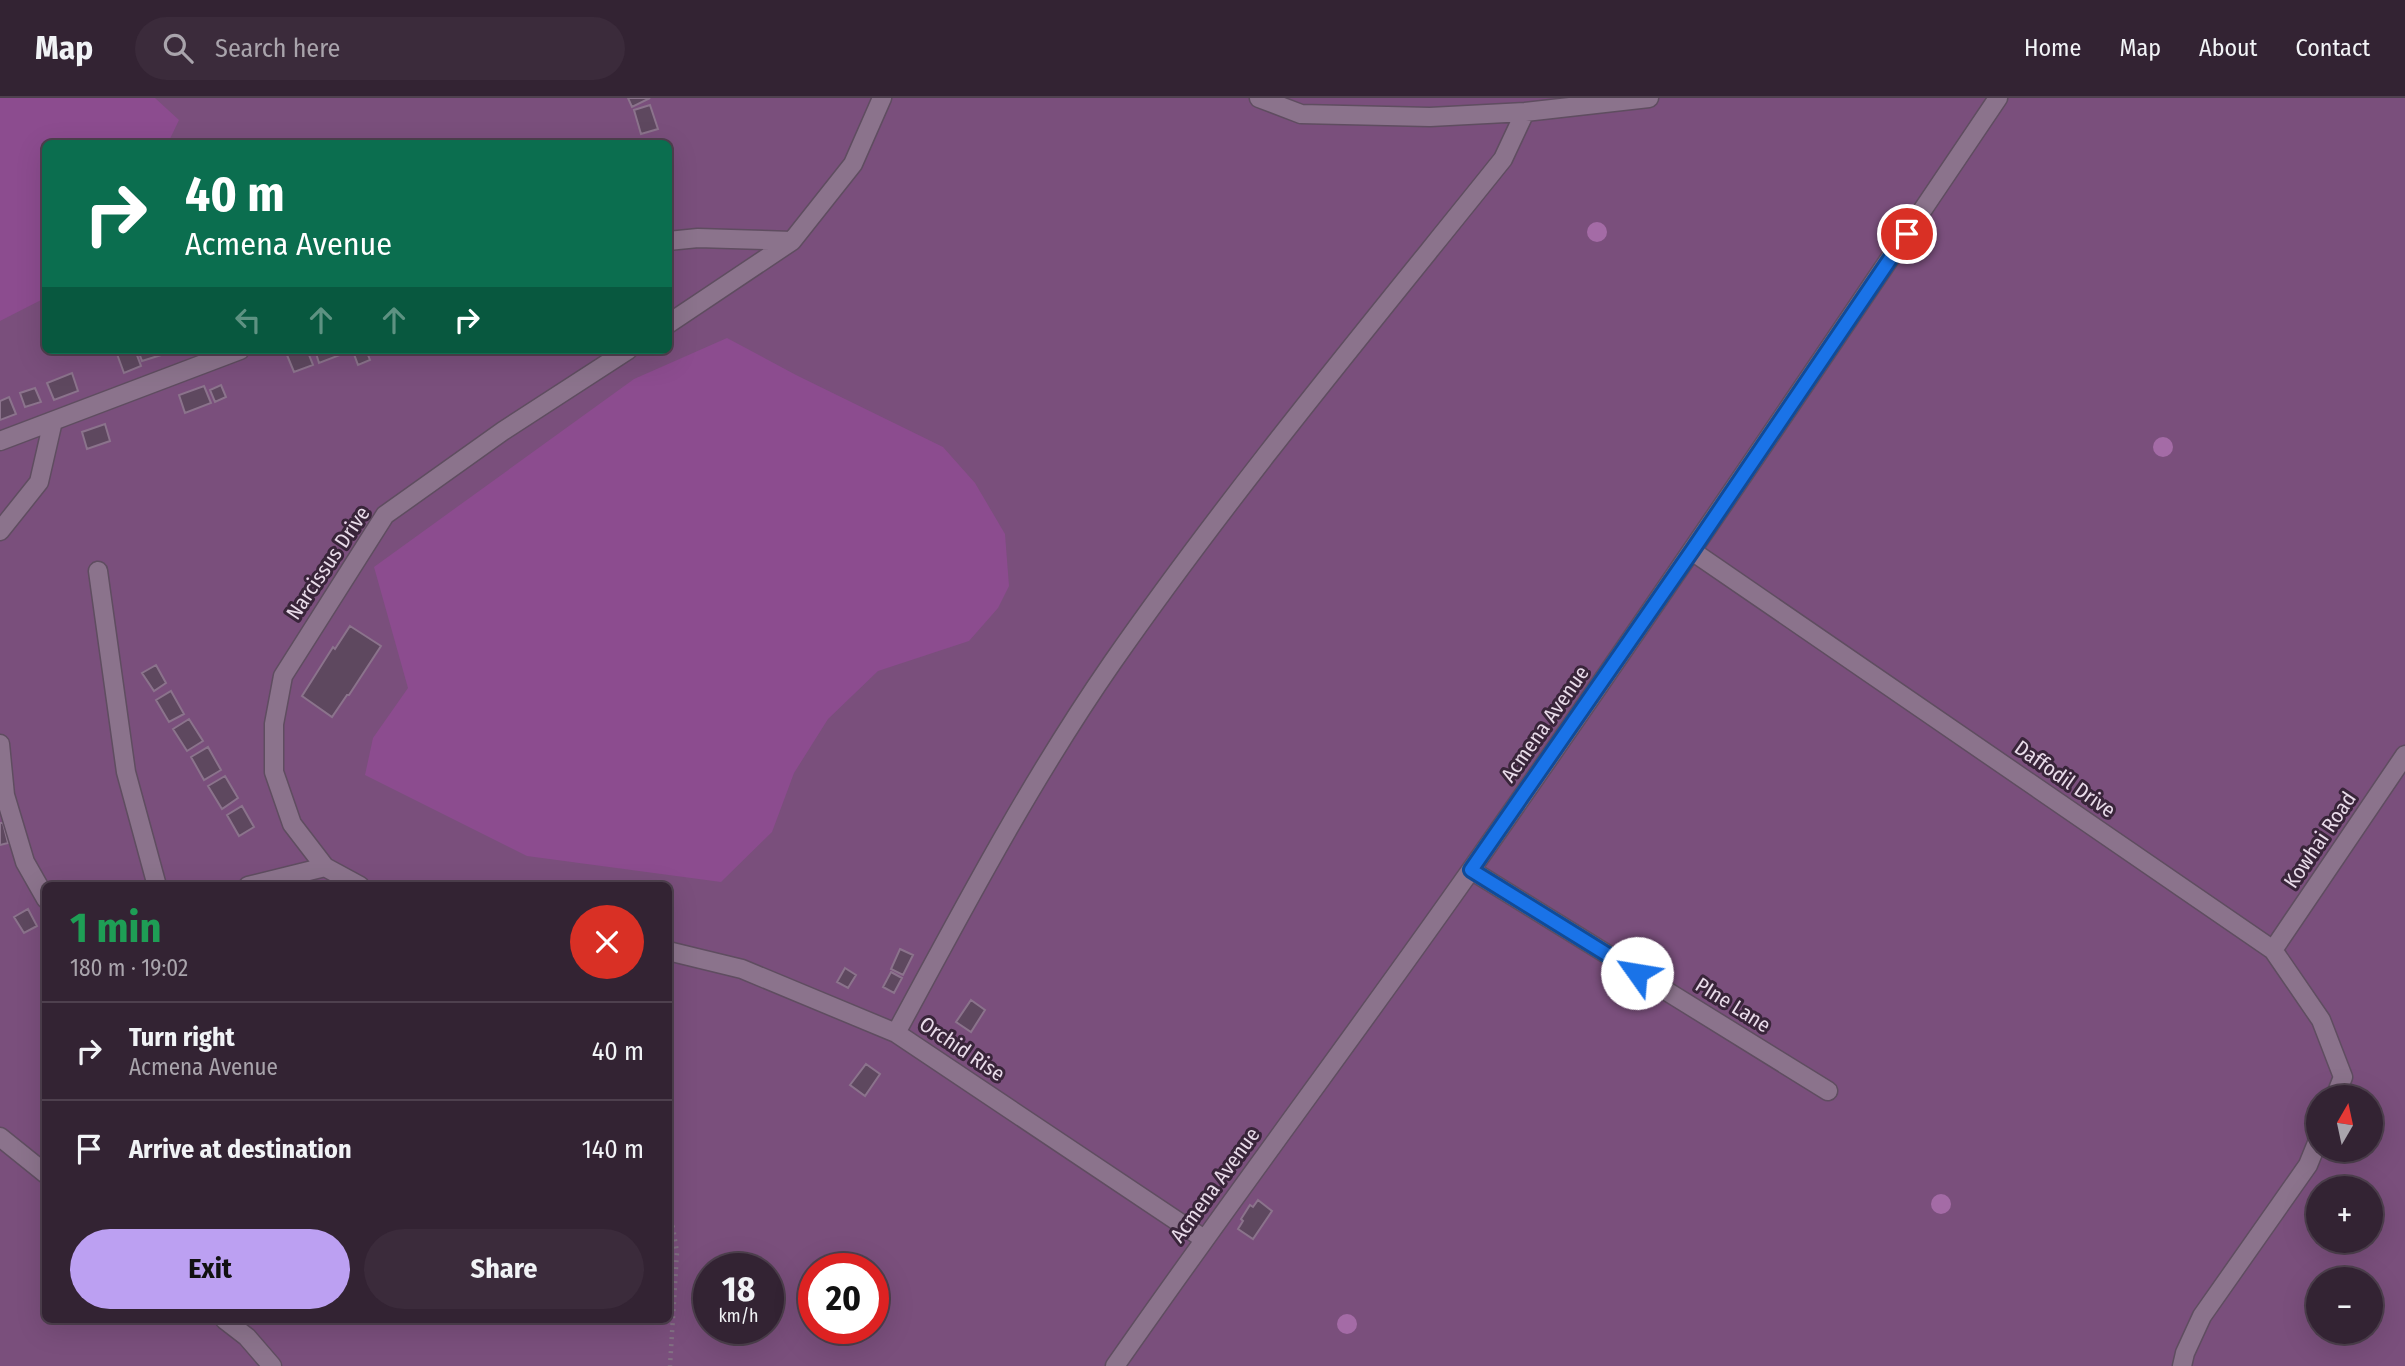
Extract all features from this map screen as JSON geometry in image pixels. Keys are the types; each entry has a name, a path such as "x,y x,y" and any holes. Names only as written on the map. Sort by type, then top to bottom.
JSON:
{"lane":[{"path":"672,321 792,241 853,164 882,98"},
{"path":"1259,98 1301,114 1430,117 1525,112 1649,98"},
{"name":"Acmena Avenue","path":"1115,1366 1204,1238 1471,870 1692,551 1998,98"},
{"path":"896,1033 1018,810 1112,663 1294,417 1503,159 1525,112"},
{"path":"672,241 698,238 792,241"},
{"path":"0,441 229,354"},
{"name":"Narcissus Drive","path":"353,882 326,867 292,824 275,772 274,724 283,676 385,515 503,431 622,354"},
{"path":"0,531 39,482 53,421"},
{"name":"Daffodil Drive","path":"1692,551 2273,950 2321,1020 2343,1077 2340,1085"},
{"path":"98,572 126,772 156,882"},
{"path":"0,744 5,795 25,862 42,892"},
{"name":"Kowhai Road","path":"2273,950 2405,755"},
{"path":"264,882 326,867"},
{"name":"PIne Lane","path":"1471,870 1828,1091"},
{"name":"Orchid Rise","path":"672,952 742,969 896,1033 1204,1238"},
{"path":"0,1137 42,1171"},
{"path":"2182,1366 2185,1353 2203,1316 2309,1162"},
{"path":"229,1323 247,1337 272,1366"}],"path":[{"path":"670,1366 677,1252 672,1222"}],"shaded area":[{"path":"0,98 2405,98 2405,1366 0,1366"},
{"path":"0,98 155,98 179,120 169,140 42,140 42,300 0,321"},
{"path":"727,338 943,447 975,483 1005,534 1009,586 998,608 969,641 878,671 828,719 794,773 772,832 721,882 527,856 365,775 373,738 408,688 374,567 634,379"}],"building":[{"path":"628,98 650,98 632,107"},
{"path":"650,105 658,129 641,134 634,110"},
{"path":"117,354 136,354 141,366 124,373"},
{"path":"139,354 161,355 142,361"},
{"path":"309,354 313,365 294,372 287,355"},
{"path":"316,354 340,354 340,355 319,363"},
{"path":"354,354 368,354 370,360 358,365"},
{"path":"72,373 78,391 54,400 47,383"},
{"path":"221,385 226,397 215,402 210,390"},
{"path":"204,386 211,403 185,413 179,395"},
{"path":"35,388 41,402 25,407 20,393"},
{"path":"9,397 16,414 0,420 0,401"},
{"path":"105,424 110,441 87,449 82,432"},
{"path":"350,626 381,646 332,717 302,696 333,647 335,649"},
{"path":"156,665 166,683 154,691 142,673"},
{"path":"171,691 184,714 169,722 156,700"},
{"path":"189,719 203,741 187,751 173,729"},
{"path":"208,747 221,770 204,780 191,757"},
{"path":"225,776 238,798 222,809 208,786"},
{"path":"242,806 254,827 239,836 227,815"},
{"path":"0,823 3,823 8,843 0,845"},
{"path":"28,909 37,926 24,933 14,917"},
{"path":"900,949 913,955 903,975 891,969"},
{"path":"845,968 856,975 848,988 837,982"},
{"path":"891,972 902,978 894,993 883,987"},
{"path":"971,1000 985,1010 971,1032 956,1022"},
{"path":"866,1064 880,1074 865,1096 850,1085"},
{"path":"1258,1200 1272,1211 1253,1239 1238,1229 1250,1205 1253,1207"}],"route":[{"path":"1637,973 1471,870 1907,234"}]}
